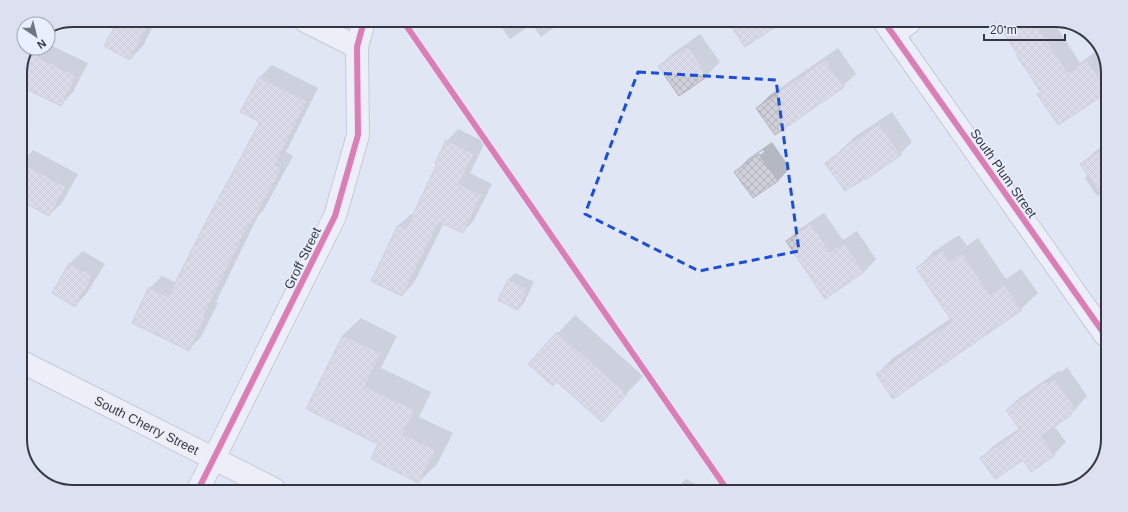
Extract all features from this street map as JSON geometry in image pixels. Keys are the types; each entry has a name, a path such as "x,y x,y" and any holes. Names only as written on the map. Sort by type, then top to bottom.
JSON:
{"street":[{"path":"317,27 356,47"},
{"name":"Groff Street","path":"201,485 335,216 358,135 356,47 362,27"},
{"name":"South Plum Street","path":"896,27 1101,329"},
{"name":"South Cherry Street","path":"27,365 266,485"}],"highlighted area":[{"path":"638,72 776,80 799,251 699,271 585,214"}],"building":[{"path":"114,27 147,27 130,60 104,46"},
{"path":"732,27 775,27 745,47"},
{"path":"1000,27 1038,27 1068,73 1087,60 1101,81 1101,97 1058,125 1037,94 1041,92 1017,56 1018,55"},
{"path":"688,46 708,76 679,96 658,66"},
{"path":"31,56 36,56 76,76 61,106 27,89 27,70"},
{"path":"825,60 844,87 775,135 756,108"},
{"path":"259,77 307,101 275,165 282,168 251,225 249,224 204,315 206,316 189,351 132,323 149,287 168,297 208,218 260,122 240,112"},
{"path":"879,124 901,155 865,180 864,179 845,191 825,163 843,150 842,149"},
{"path":"446,140 474,154 459,184 482,195 463,233 439,222 402,296 371,281 398,225 406,229 437,164 435,163"},
{"path":"1101,150 1101,195 1080,164"},
{"path":"759,154 778,181 753,198 734,172"},
{"path":"27,166 66,187 49,216 27,204"},
{"path":"811,224 830,252 844,243 864,272 825,299 786,241"},
{"path":"942,250 950,261 962,253 990,295 1004,285 1022,310 893,399 876,374 952,321 916,268"},
{"path":"69,263 93,276 75,307 52,293"},
{"path":"508,279 528,289 518,310 498,300"},
{"path":"557,332 627,394 602,422 557,382 553,386 528,364"},
{"path":"343,335 381,353 365,386 415,410 403,434 436,450 419,483 371,459 378,444 306,409"},
{"path":"1055,379 1076,409 1070,413 1071,415 1041,436 1055,455 1031,472 1023,460 995,479 980,458 1020,430 1006,410 1047,381 1049,383"}],"cycle path":[{"path":"200,485 335,216 358,135 357,47 362,27"},
{"path":"407,27 724,485"},
{"path":"888,27 1101,329"}]}
